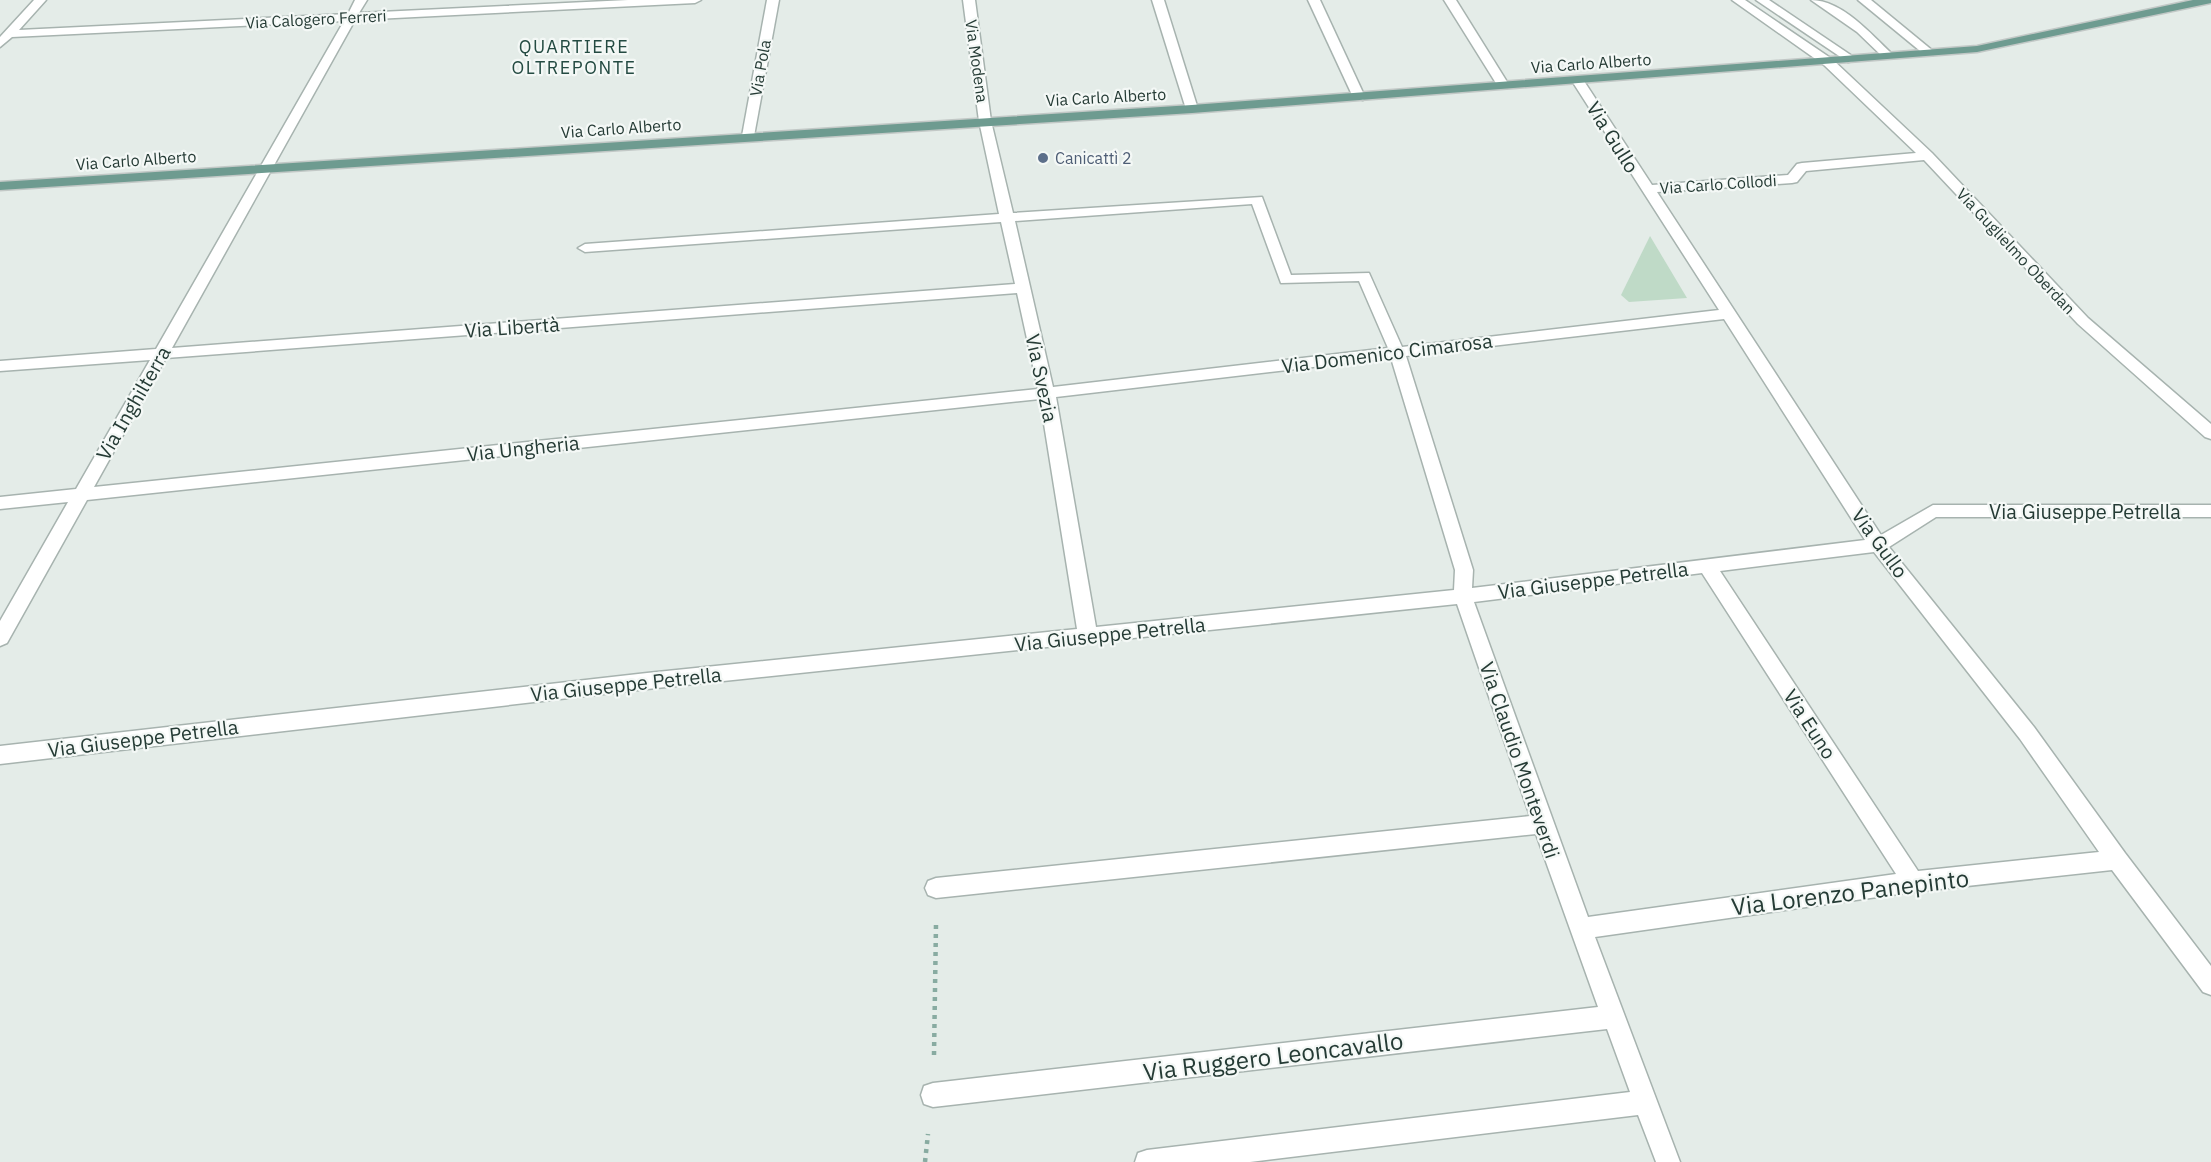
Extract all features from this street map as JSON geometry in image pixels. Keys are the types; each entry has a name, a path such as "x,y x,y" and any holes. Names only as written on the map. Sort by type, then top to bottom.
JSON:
{"main road":[{"name":"Via Carlo Alberto","path":"0,186 1192,109 1852,60 1977,49 2209,0"}],"street":[{"path":"0,44 40,0"},
{"name":"Via Inghilterra","path":"0,638 361,0"},
{"name":"Via Calogero Ferreri","path":"9,34 695,0"},
{"name":"Via Pola","path":"748,136 773,0"},
{"name":"Via Modena","path":"969,0 985,121"},
{"path":"1158,0 1192,109"},
{"path":"1314,0 1359,97"},
{"path":"1450,0 1503,85"},
{"name":"Via Guglielmo Oberdan","path":"1738,0 1828,62 1927,156 2082,321 2211,434"},
{"path":"1762,0 1852,60"},
{"path":"1817,0 1861,30 1888,56"},
{"path":"1864,0 1929,53"},
{"name":"Via Gullo","path":"1578,81 1878,545 2027,733 2117,860 2211,984"},
{"name":"Via Svezia","path":"985,121 1047,393 1089,636"},
{"name":"Via Carlo Collodi","path":"1647,189 1792,179 1802,167 1927,156"},
{"name":"Via Claudio Monteverdi","path":"1006,216 1257,200 1286,280 1364,276 1397,352 1464,570 1463,596 1541,824 1582,928 1668,1162"},
{"path":"585,248 1006,216"},
{"name":"Via Libertà","path":"0,366 1023,288"},
{"name":"Via Domenico Cimarosa","path":"1047,393 1728,314"},
{"name":"Via Ungheria","path":"0,504 1047,393"},
{"name":"Via Giuseppe Petrella","path":"0,755 647,681 1463,596 1878,545 1932,510 2211,511"},
{"name":"Via Euno","path":"1707,566 1913,882"},
{"path":"936,888 1541,824"},
{"name":"Via Lorenzo Panepinto","path":"1582,928 1913,882 2117,860"},
{"name":"Via Ruggero Leoncavallo","path":"933,1095 1613,1017"},
{"path":"1147,1162 1645,1101"}],"path":[{"path":"925,1162 933,1095 936,888"}],"green space":[{"path":"1650,236 1687,298 1629,302 1621,295"}],"place":[{"name":"Canicattì 2","path":"1043,158"}],"district":[{"name":"QUARTIERE OLTREPONTE","path":"574,56"}]}
